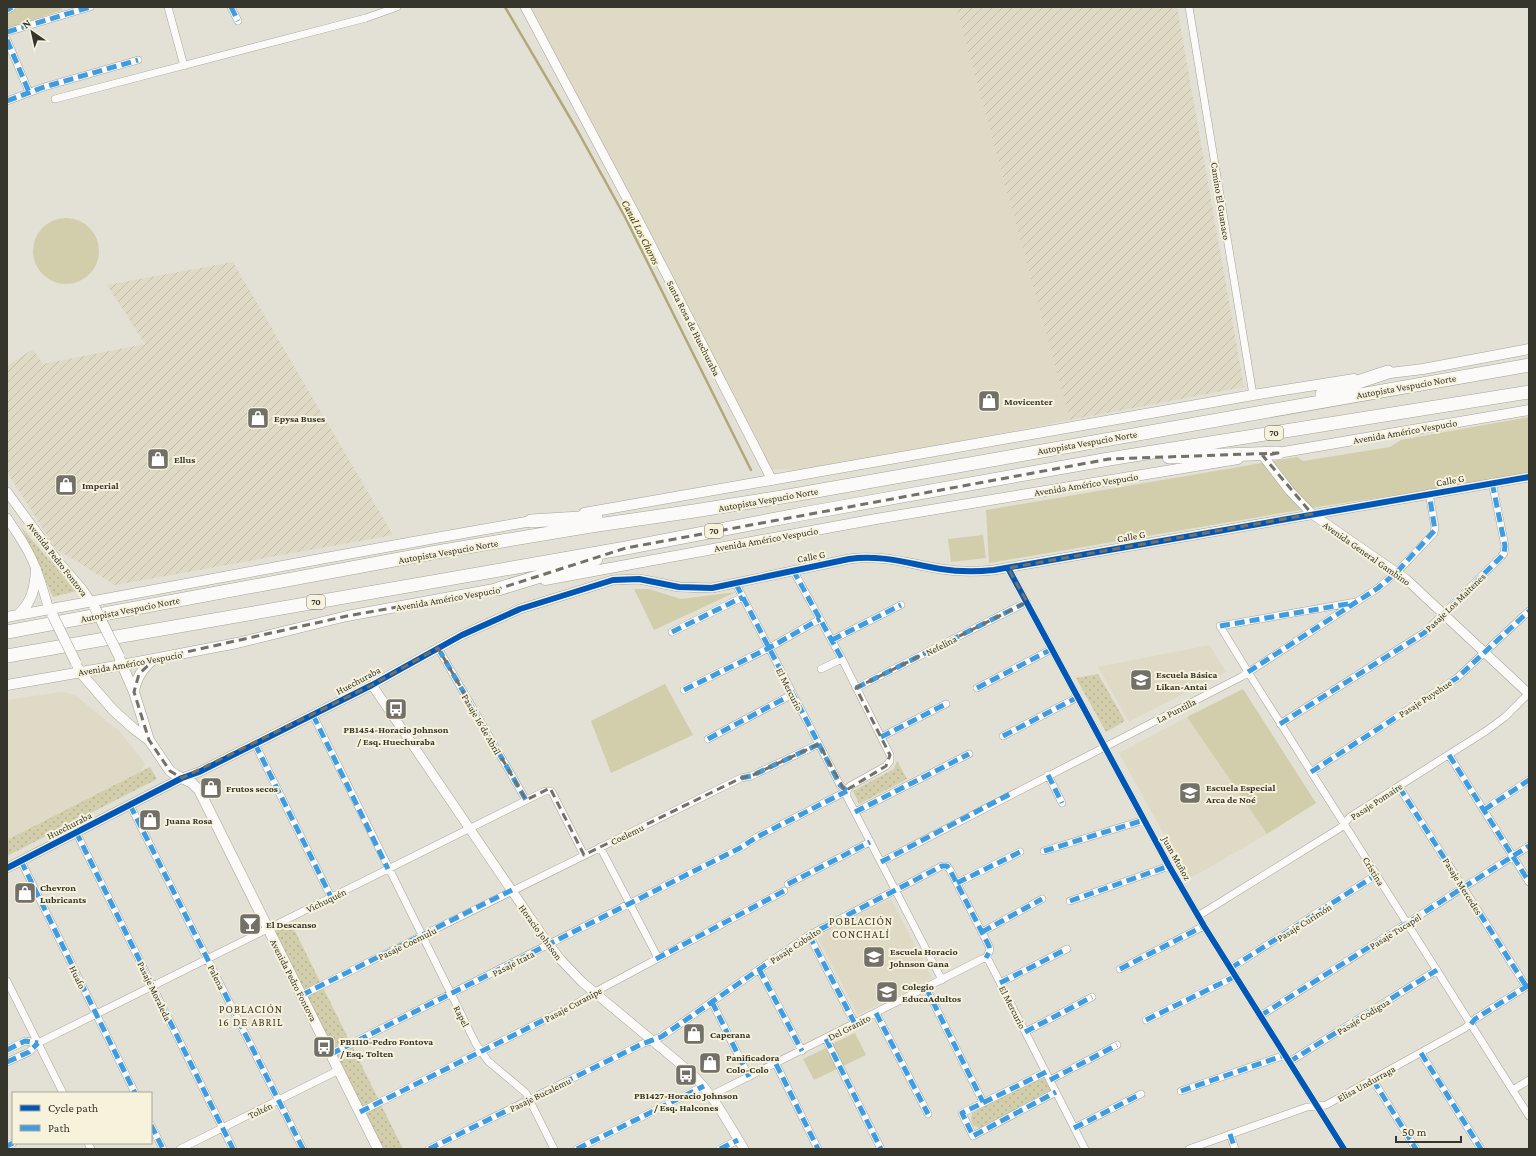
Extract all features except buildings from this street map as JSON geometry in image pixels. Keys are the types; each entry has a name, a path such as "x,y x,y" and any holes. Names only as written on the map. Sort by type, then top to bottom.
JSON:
{"highway":[{"name":"Autopista Vespucio Norte","path":"7,632 437,552 591,526 694,511 1529,365"},
{"path":"1277,409 1388,372"},
{"name":"Autopista Vespucio Norte","path":"7,656 626,548 802,514 1109,459 1438,408 1529,392"},
{"path":"1109,459 1278,453"},
{"path":"531,521 694,511"},
{"path":"498,588 578,566 626,548"}],"main road":[{"path":"7,617 51,613 258,570 531,521 1253,395 1388,372 1423,369 1529,349"},
{"name":"Avenida Américo Vespucio","path":"7,685 78,668 121,661 155,659 250,640 348,616 876,519 1263,456 1529,410"},
{"path":"18,615 32,597 35,586 36,569"},
{"name":"Avenida Pedro Fontova","path":"93,605 121,661 134,692 149,740 170,771 192,783 201,793 378,1149"},
{"name":"Avenida Pedro Fontova","path":"51,613 78,668 113,710 132,728 149,740"},
{"path":"134,692 139,674 155,659"}],"street":[{"path":"7,10 12,7"},
{"path":"7,32 90,7"},
{"path":"168,7 184,66"},
{"path":"231,7 238,22"},
{"path":"55,99 371,16 397,7"},
{"name":"Santa Rosa de Huechuraba","path":"525,7 641,225 772,480"},
{"name":"Camino El Guanaco","path":"1189,7 1253,395"},
{"path":"7,40 29,92"},
{"path":"7,101 29,92 138,60"},
{"name":"Avenida General Gambino","path":"1263,456 1285,485 1312,514 1397,572 1529,693"},
{"name":"Calle G","path":"736,584 793,570 849,559 868,557 888,558 955,571 980,571 1008,568 1529,476"},
{"name":"Pasaje Los Maitenes","path":"1280,724 1429,629 1501,557 1504,553 1504,546 1492,482"},
{"name":"Avenida Pedro Fontova","path":"7,492 56,560 82,589 93,605"},
{"name":"La Puntilla","path":"881,862 1248,672 1378,588 1397,572 1435,530 1429,493"},
{"name":"Avenida Pedro Fontova","path":"7,518 26,547 36,569 51,613"},
{"name":"Juan Muñoz","path":"1008,568 1169,866 1204,926 1344,1149"},
{"path":"793,570 842,659 890,755 888,764 852,784 847,791"},
{"name":"Huechuraba","path":"7,868 182,778 199,772 372,685 482,625 514,611 613,580 639,579 679,587 698,589 736,584"},
{"name":"El Mercurio","path":"736,584 840,786 847,791 847,797 942,980"},
{"path":"672,632 743,598"},
{"name":"Nefelina","path":"856,688 1027,602"},
{"name":"Cristina","path":"1356,602 1220,626 1280,724 1529,1116"},
{"path":"832,640 901,605"},
{"name":"Pasaje Puyehue","path":"1311,772 1449,684 1529,611"},
{"path":"684,690 769,648 820,619"},
{"name":"Pasaje 16 de Abril","path":"438,648 526,800"},
{"path":"977,688 1052,649"},
{"path":"821,669 842,659"},
{"name":"Horacio Johnson","path":"372,685 549,945 571,971 593,993 690,1072 704,1086 712,1095 744,1149"},
{"name":"Pasaje Pomaire","path":"1198,916 1340,828 1350,818 1496,724 1529,693"},
{"path":"708,739 793,694"},
{"path":"1004,736 1078,697"},
{"path":"881,737 946,704"},
{"name":"Rapel","path":"313,715 480,1052 488,1061 524,1091 530,1099 554,1149"},
{"path":"254,744 331,897"},
{"name":"Coelemu","path":"512,890 741,778 752,776 819,744"},
{"path":"855,812 969,754"},
{"path":"1449,755 1529,882"},
{"path":"1048,775 1062,803"},
{"path":"1484,810 1529,780"},
{"name":"Pasaje Mercedes","path":"1399,787 1528,985"},
{"name":"Vichuquén","path":"7,1062 28,1052 38,1043 545,791 550,791 553,795 584,855"},
{"name":"Pasaje Itata","path":"331,1054 740,848 756,837 847,791"},
{"name":"Palena","path":"130,805 303,1149"},
{"path":"1044,851 1144,820"},
{"name":"Pasaje Moraleda","path":"76,832 233,1149"},
{"name":"Pasaje Curanipe","path":"360,1112 576,1004 593,993 653,962 786,887 870,842"},
{"name":"Pasaje Tucapel","path":"1260,1016 1529,846"},
{"path":"600,847 656,954 656,959"},
{"path":"957,883 1020,852"},
{"name":"Huafo","path":"21,861 135,1092"},
{"name":"Pasaje Cobalto","path":"652,1041 661,1037 809,935 942,866 947,866"},
{"name":"El Mercurio","path":"947,866 990,950 986,958 989,961 1085,1149"},
{"path":"1070,901 1169,866"},
{"name":"Pasaje Curimón","path":"1231,968 1376,875"},
{"name":"Pasaje Coemulu","path":"302,995 512,890"},
{"path":"982,932 1042,900"},
{"path":"1120,969 1204,926"},
{"path":"809,935 855,1024"},
{"path":"1000,983 1067,948"},
{"name":"Del Granito","path":"712,1095 826,1039 982,958 986,958"},
{"path":"759,969 802,1051"},
{"name":"Pasaje Codigua","path":"1181,1090 1287,1058 1437,970"},
{"path":"1146,1020 1236,976"},
{"path":"7,981 62,1092"},
{"name":"Elisa Undurraga","path":"1189,1149 1307,1107 1326,1105 1465,1028 1475,1019 1528,985"},
{"path":"926,988 983,1102"},
{"path":"1025,1032 1092,997"},
{"path":"712,1002 749,1078"},
{"path":"876,1013 928,1114"},
{"path":"826,1039 881,1149"},
{"name":"Vichuquén","path":"7,1050 25,1041 38,1043"},
{"name":"Pasaje Bucalemu","path":"429,1149 635,1047 652,1041"},
{"path":"1050,1080 1117,1045"},
{"path":"1421,1053 1481,1149"},
{"path":"776,1064 818,1149"},
{"name":"Toltén","path":"180,1149 339,1070"},
{"path":"1046,1072 962,1113 973,1136 1056,1092"},
{"path":"1373,1080 1416,1149"},
{"path":"1513,1090 1529,1080"},
{"path":"577,1149 704,1086"},
{"path":"1074,1128 1141,1094"},
{"path":"152,1127 163,1149"},
{"path":"1230,1134 1235,1149"},
{"path":"720,1149 738,1140"}],"highlighted area":[{"path":"1278,453 1263,456 1312,514 1008,568 1027,602 856,688 890,755 886,766 845,791 819,744 751,776 741,778 584,855 550,788 526,800 438,648 372,685 182,778 170,771 149,740 134,692 139,674 155,659 347,616 498,589 626,548 1109,459"}],"shaded area":[{"path":"19,7 61,7 62,10 7,29 7,14"},
{"name":"Movicenter","path":"519,7 956,7 1070,420 810,470 772,469"},
{"path":"956,7 1177,7 1244,387 1070,420"},
{"path":"66,218 79,221 89,228 96,238 99,251 96,264 89,274 79,281 66,284 53,281 43,274 36,264 33,251 36,238 43,228 53,221"},
{"path":"233,262 393,535 115,585 56,549 7,472 7,366 33,349 43,364 145,344 107,285"},
{"path":"1529,417 1529,474 1323,506 989,563 986,510 1297,457 1303,461 1390,447 1401,440"},
{"path":"21,527 76,591 53,597"},
{"path":"983,535 986,558 951,562 948,539"},
{"path":"634,589 649,589 681,599 736,592 654,630"},
{"name":"Escuela Básica Likan-Antai","path":"1210,645 1226,672 1129,722 1098,667"},
{"path":"1098,674 1125,721 1106,732 1076,678"},
{"path":"665,684 693,735 611,773 591,721"},
{"path":"1243,689 1316,803 1267,834 1187,717"},
{"path":"62,692 75,695 120,732 145,764 141,772 7,840 7,700"},
{"name":"Escuela Especial Arca de Noé","path":"1187,717 1267,834 1189,879 1119,753"},
{"path":"897,761 907,779 859,804 853,791 894,769"},
{"path":"150,767 157,779 7,856 7,840"},
{"name":"Escuela Horacio Johnson Gana","path":"891,899 932,978 858,1015 817,936"},
{"path":"291,923 403,1149 383,1149 275,931"},
{"path":"855,1033 866,1055 843,1066 832,1044"},
{"path":"826,1048 837,1069 814,1080 803,1059"},
{"path":"1043,1076 1051,1090 979,1128 973,1125 971,1120 972,1113"}],"waterway":[{"name":"Canal Los Choros","path":"505,7 576,128 625,217 751,470"}],"marked path":[{"path":"7,10 12,7"},
{"path":"7,32 90,7"},
{"path":"231,7 238,21"},
{"path":"7,40 29,92"},
{"path":"7,101 44,87 138,60"},
{"path":"1280,724 1424,633 1501,557 1504,553 1505,546 1492,482"},
{"path":"1248,672 1378,588 1397,572 1435,530 1429,493"},
{"path":"793,570 842,659"},
{"path":"736,584 840,785 847,791"},
{"path":"672,632 743,597"},
{"path":"856,688 1027,602"},
{"path":"1220,626 1353,603"},
{"path":"832,640 901,605"},
{"path":"1311,772 1457,678 1529,611"},
{"path":"684,690 769,648 820,619"},
{"path":"438,648 526,800"},
{"path":"977,688 1052,649"},
{"path":"708,739 793,694"},
{"path":"1003,736 1078,697"},
{"path":"881,737 946,704"},
{"path":"313,715 388,869"},
{"path":"255,744 331,897"},
{"path":"741,778 751,776 819,744"},
{"path":"855,812 969,754"},
{"path":"1449,755 1529,882"},
{"path":"1048,775 1062,803"},
{"path":"1484,810 1529,780"},
{"path":"1399,787 1526,986"},
{"path":"331,1054 740,848 757,837 847,791"},
{"path":"881,862 1012,793"},
{"path":"130,805 303,1149"},
{"path":"1044,851 1144,820"},
{"path":"76,832 233,1149"},
{"path":"788,884 870,842"},
{"path":"1260,1016 1529,846"},
{"path":"957,883 1020,852"},
{"path":"21,861 135,1092"},
{"path":"429,1149 642,1044 661,1037 809,935 942,866 947,866 950,870 989,946 990,950 986,958"},
{"path":"1070,901 1169,866"},
{"path":"1231,968 1376,875"},
{"path":"302,995 512,890"},
{"path":"656,959 784,891"},
{"path":"982,932 1042,899"},
{"path":"1120,969 1204,926"},
{"path":"809,935 855,1024"},
{"path":"1000,983 1067,949"},
{"path":"759,969 802,1051"},
{"path":"1289,1062 1437,970"},
{"path":"1146,1020 1236,976"},
{"path":"1471,1024 1475,1019 1529,985"},
{"path":"926,988 983,1102"},
{"path":"360,1112 576,1004 593,993"},
{"path":"1025,1032 1092,997"},
{"path":"712,1002 749,1077"},
{"path":"876,1013 928,1114"},
{"path":"826,1039 881,1149"},
{"path":"7,1050 25,1041 38,1043"},
{"path":"7,1062 29,1052 38,1043"},
{"path":"1050,1080 1117,1045"},
{"path":"1421,1053 1481,1149"},
{"path":"1181,1091 1285,1055"},
{"path":"776,1064 818,1149"},
{"path":"1046,1072 962,1113 973,1136 1056,1092"},
{"path":"1373,1080 1416,1149"},
{"path":"577,1149 704,1086"},
{"path":"1074,1128 1141,1094"},
{"path":"152,1127 163,1149"},
{"path":"1230,1134 1235,1149"},
{"path":"720,1149 738,1140"},
{"path":"7,1146 12,1144"}],"cycle path":[{"path":"7,868 182,778 199,772 372,685 462,635 520,609 613,580 639,579 679,587 712,588 849,559 861,558 895,560 954,571 994,570 1529,477"},
{"path":"1008,568 1169,866 1204,926 1344,1149"}],"place":[{"name":"Movicenter","path":"989,401"},
{"name":"Epysa Buses","path":"258,418"},
{"name":"Ellus","path":"158,459"},
{"name":"Imperial","path":"66,485"},
{"name":"Escuela Básica Likan-Antai","path":"1141,680"},
{"name":"PB1454-Horacio Johnson / Esq. Huechuraba","path":"396,709"},
{"name":"Frutos secos","path":"211,788"},
{"name":"Escuela Especial Arca de Noé","path":"1190,793"},
{"name":"Juana Rosa","path":"150,820"},
{"name":"Chevron Lubricants","path":"25,893"},
{"name":"El Descanso","path":"250,924"},
{"name":"Escuela Horacio Johnson Gana","path":"874,957"},
{"name":"Colegio EducaAdultos","path":"887,992"},
{"name":"Caperana","path":"694,1034"},
{"name":"PB1110-Pedro Fontova / Esq. Tolten","path":"324,1047"},
{"name":"Panificadora Colo-Colo","path":"710,1063"},
{"name":"PB1427-Horacio Johnson / Esq. Halcones","path":"686,1075"}],"district":[{"name":"POBLACIÓN CONCHALÍ","path":"861,927"},
{"name":"POBLACIÓN 16 DE ABRIL","path":"251,1015"}]}
